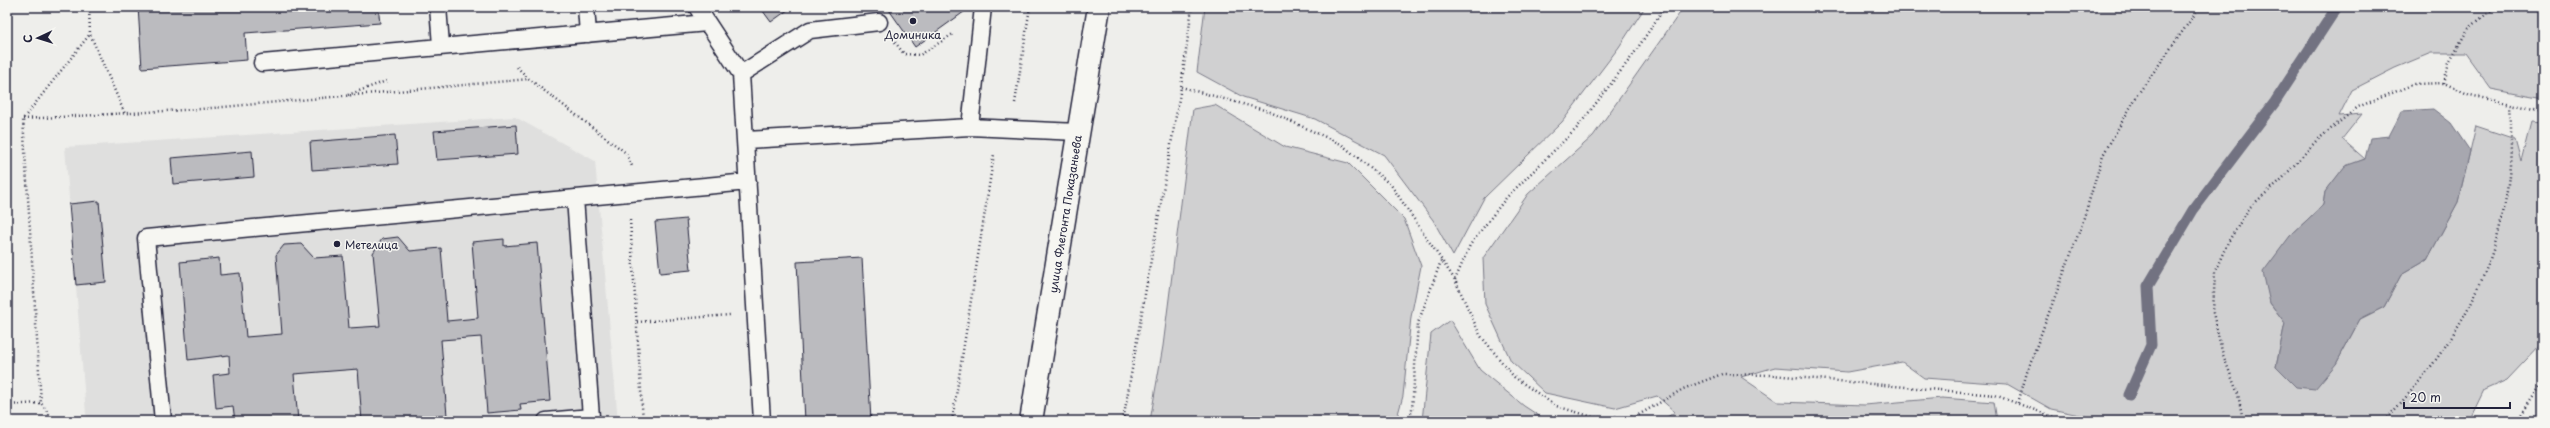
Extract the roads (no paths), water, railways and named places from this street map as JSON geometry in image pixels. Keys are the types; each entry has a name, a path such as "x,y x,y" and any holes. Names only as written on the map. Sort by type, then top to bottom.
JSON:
{"main road":[{"name":"улица Флегонта Показаньева","path":"1031,421 1099,7"}],"lane":[{"path":"438,7 441,45"},
{"path":"586,7 588,34"},
{"path":"697,7 741,74 762,421"},
{"path":"970,127 983,11"},
{"path":"741,74 810,30 879,22"},
{"path":"262,63 441,45 708,23"},
{"path":"746,140 970,127 1078,132"},
{"path":"163,421 146,238 748,182"},
{"path":"546,421 591,417 575,198"}],"waterway":[{"path":"2129,395 2151,345 2148,286 2193,210 2275,102 2337,7"}],"place":[{"name":"Доминика","path":"913,21"},
{"name":"Метелица","path":"337,244"}]}
